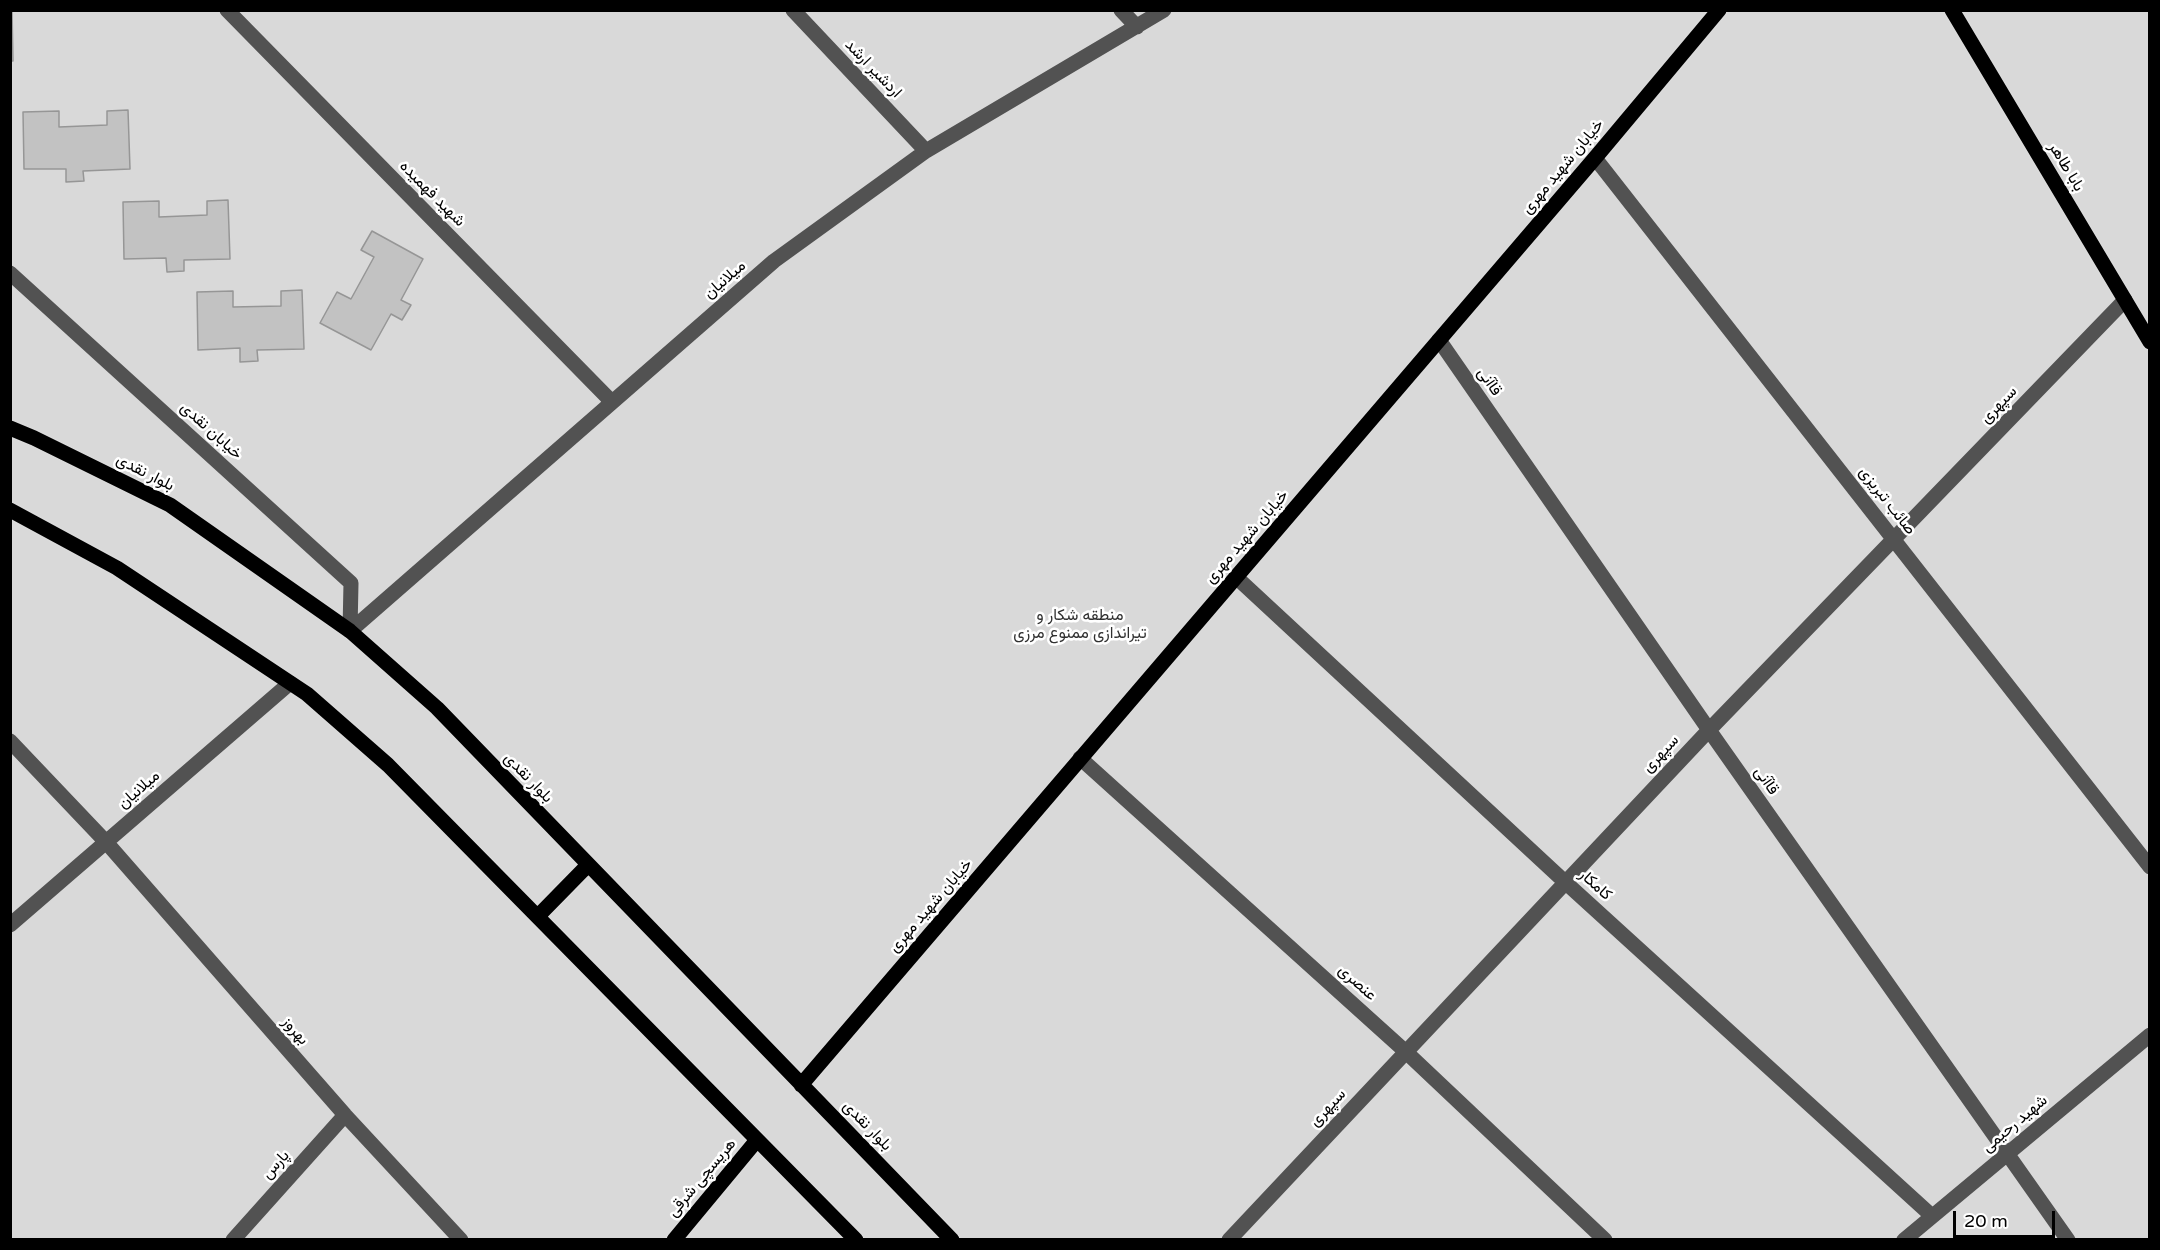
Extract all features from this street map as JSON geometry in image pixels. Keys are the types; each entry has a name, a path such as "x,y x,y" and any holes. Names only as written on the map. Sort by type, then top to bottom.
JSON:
{"main road":[{"name":"خیابان شهید مهری","path":"801,1085 1595,158 1719,10"},
{"name":"بابا طاهر","path":"1952,10 2150,342"},
{"name":"بلوار نقدی","path":"10,428 170,505 350,631 437,708 952,1239"},
{"path":"10,510 117,568 307,694 388,765 856,1239"},
{"path":"538,915 588,865"},
{"name":"هریسچی شرقی","path":"674,1239 757,1140"}],"street":[{"name":"شهید فهمیده","path":"227,10 612,402"},
{"name":"اردشیر ارشد","path":"793,10 927,152"},
{"path":"1121,10 1137,27"},
{"name":"میلانیان","path":"350,631 774,261 927,152 1164,10"},
{"name":"صائب تبریزی","path":"1595,158 2150,867"},
{"name":"خیابان نقدی","path":"10,273 351,583 350,631"},
{"name":"سپهری","path":"1229,1239 1708,730 2126,300"},
{"name":"قاآنی","path":"1438,340 1708,730 2068,1239"},
{"name":"کامکار","path":"1236,577 1565,882 1932,1216"},
{"name":"میلانیان","path":"10,925 290,683"},
{"name":"بهروز","path":"10,741 106,842 345,1115 461,1239"},
{"name":"عنصری","path":"1080,758 1406,1052 1605,1239"},
{"name":"شهید رحیمی","path":"1904,1239 2150,1035"},
{"name":"پارس","path":"233,1239 345,1115"}],"green space":[{"name":"منطقه شکار و تیراندازی ممنوع مرزی","path":"11,11 2149,11 2149,1239 11,1239"}],"building":[{"path":"10,10 12,10 13,61 10,61"},
{"path":"128,110 130,169 83,171 84,181 66,182 66,169 24,169 23,112 59,111 59,127 107,125 107,111"},
{"path":"228,200 230,259 184,260 184,271 167,272 166,258 124,259 123,202 159,201 159,217 207,215 207,201"},
{"path":"372,231 423,259 401,300 411,305 402,320 391,314 371,350 320,323 337,292 351,299 374,257 361,250"},
{"path":"302,290 304,349 257,350 258,361 240,362 240,348 198,350 197,292 233,291 233,307 281,306 281,291"}]}
